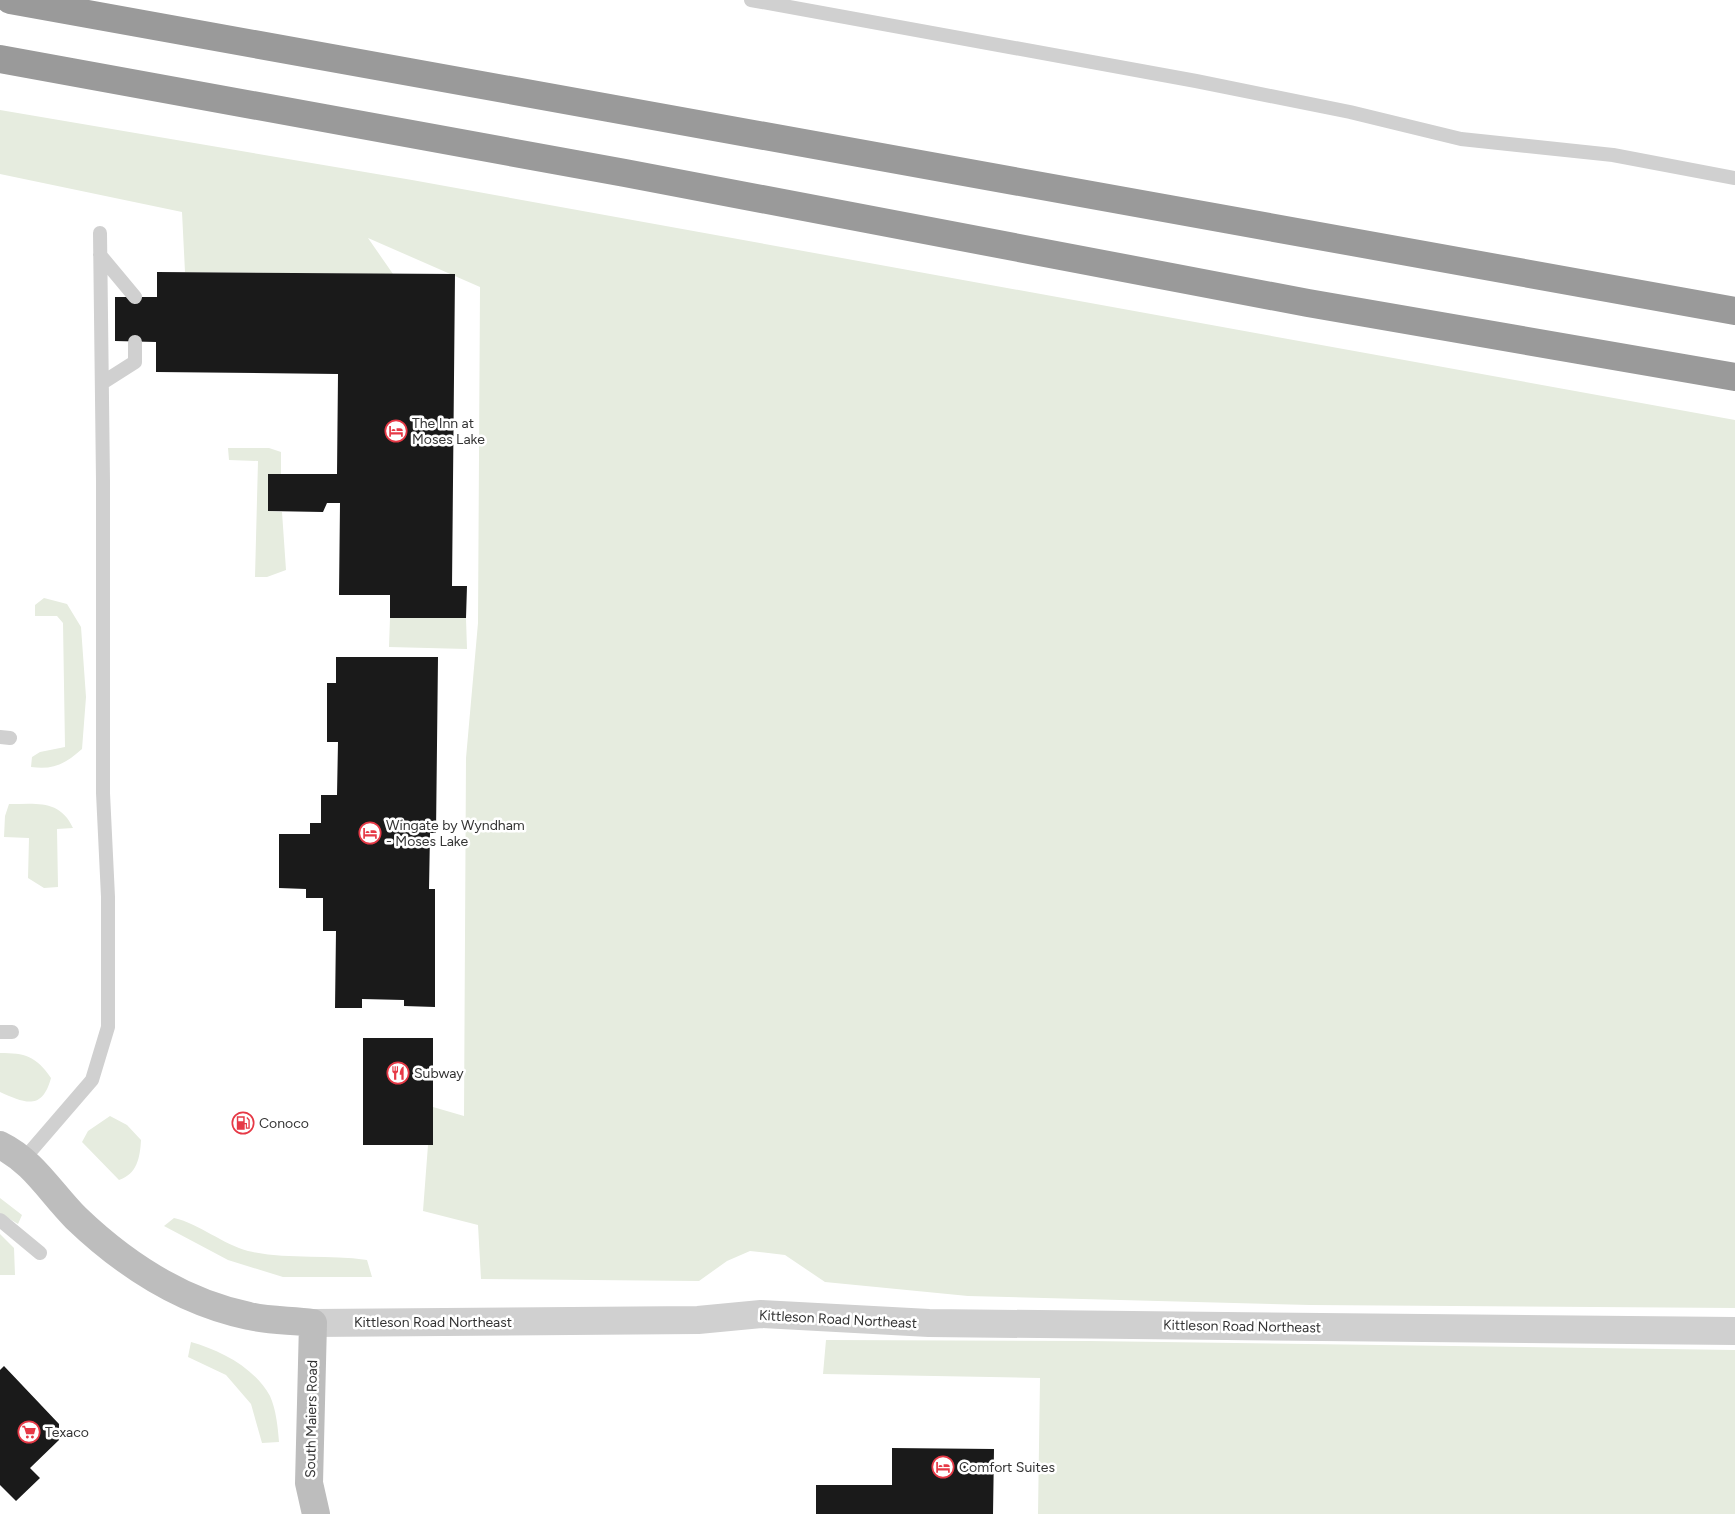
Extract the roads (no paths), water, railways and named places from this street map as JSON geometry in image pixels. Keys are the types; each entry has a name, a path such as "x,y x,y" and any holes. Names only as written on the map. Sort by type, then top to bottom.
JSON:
{"highway":[{"path":"10,0 1735,311"},
{"path":"117,0 428,75"},
{"path":"0,59 625,173 1308,303 1735,377"},
{"path":"0,74 408,134"}],"street":[{"name":"Kittleson Road Northeast","path":"0,1145 23,1160 76,1217 145,1274 208,1305 250,1317 313,1323 698,1320 761,1314 929,1323 1735,1331"},
{"name":"South Maiers Road","path":"313,1323 309,1483 316,1514"}],"lane":[{"path":"751,0 1196,81 1350,112 1461,139 1613,155 1735,178"},
{"path":"23,1160 92,1080 108,1027 108,897 103,793 100,233"},
{"path":"100,255 135,297"},
{"path":"102,383 135,362 135,342"},
{"path":"0,1220 40,1253"}],"place":[{"name":"The Inn at Moses Lake","path":"396,431"},
{"name":"Wingate by Wyndham - Moses Lake","path":"370,833"},
{"name":"Subway","path":"398,1073"},
{"name":"Conoco","path":"243,1123"},
{"name":"Texaco","path":"29,1432"},
{"name":"Comfort Suites","path":"943,1467"}]}
